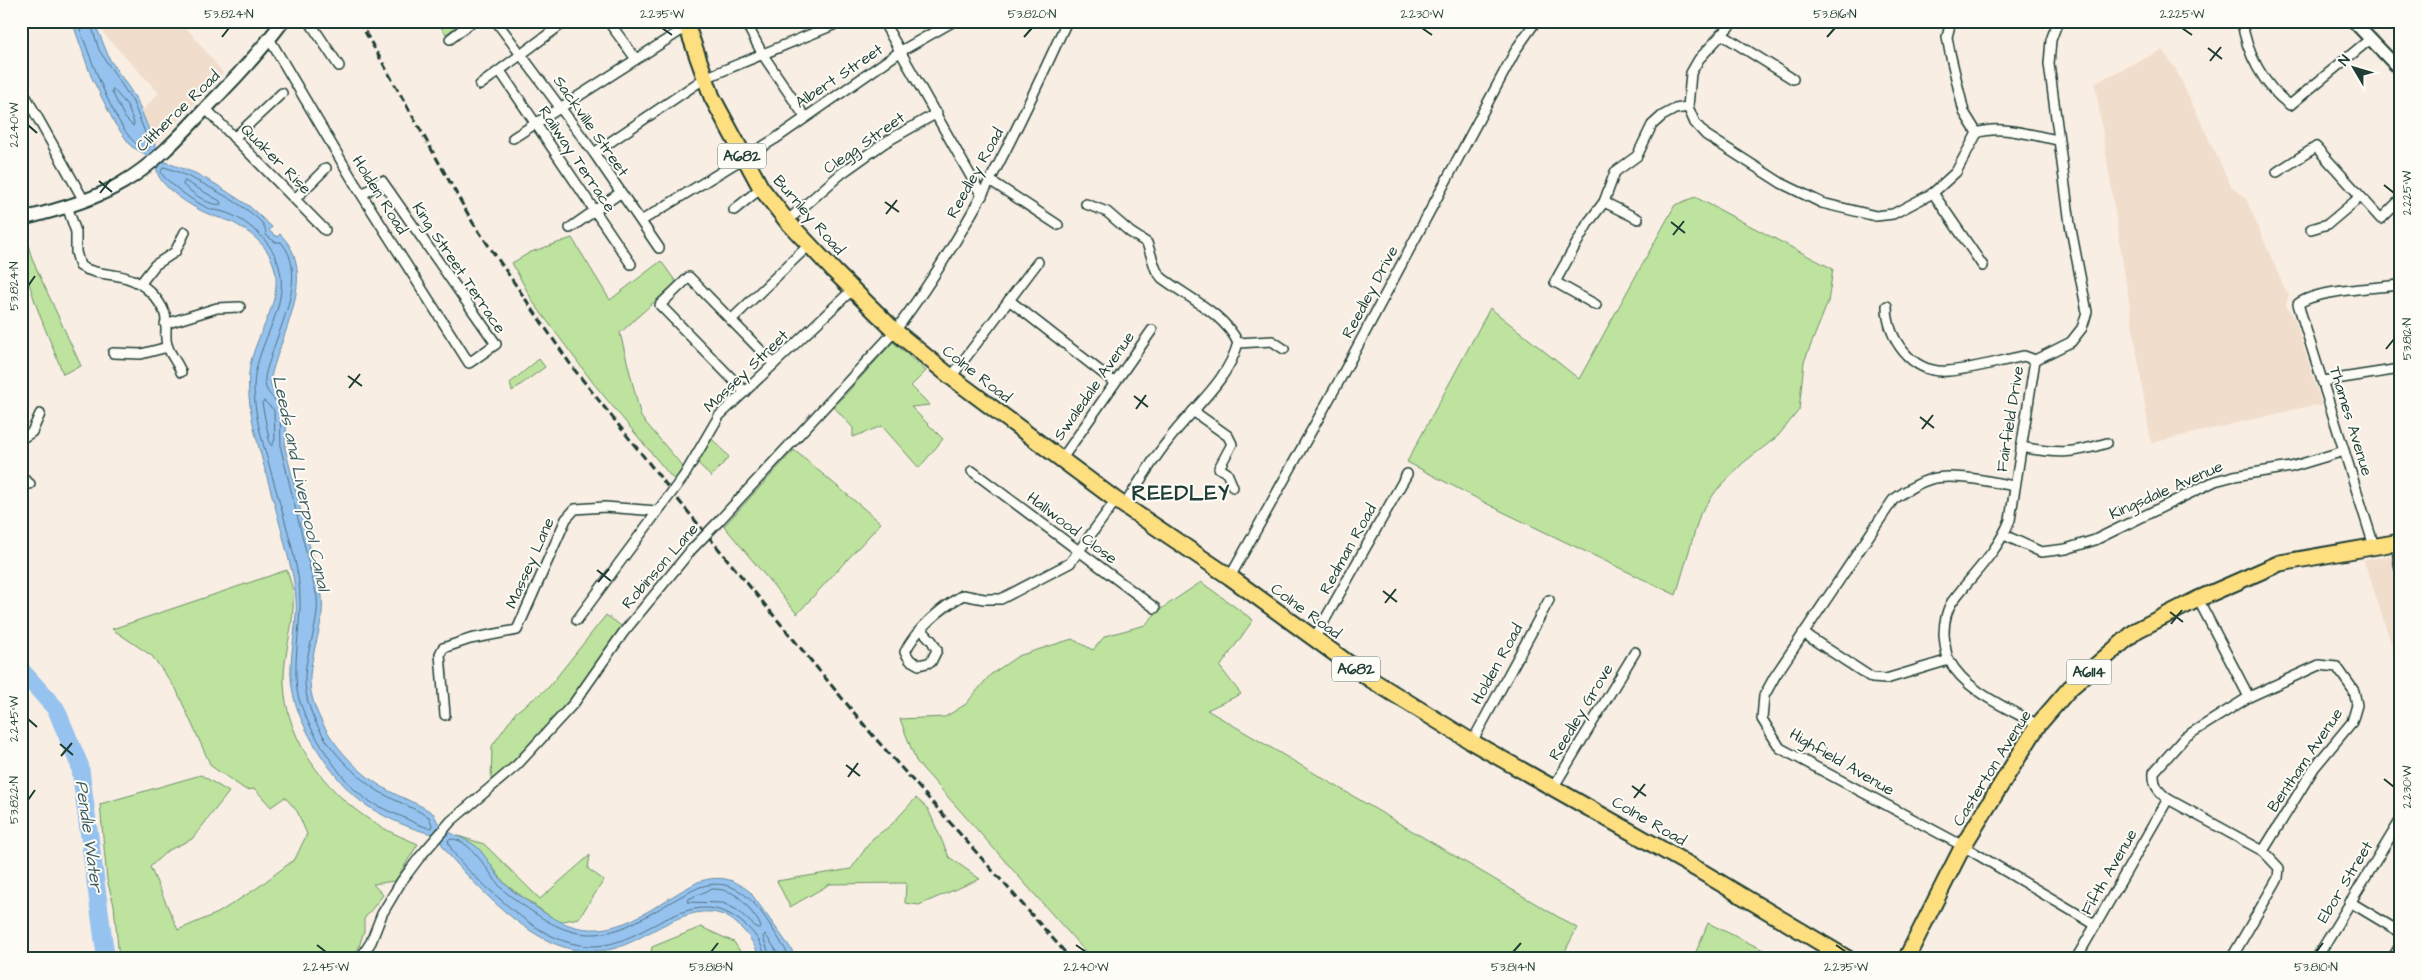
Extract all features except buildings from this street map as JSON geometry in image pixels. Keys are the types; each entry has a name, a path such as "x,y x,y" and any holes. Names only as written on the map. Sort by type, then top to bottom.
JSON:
{"highway":[{"name":"Burnley Road","path":"689,23 712,97 761,188 809,245 895,331"},
{"name":"Colne Road","path":"895,331 951,378 1061,460 1120,503 1230,577 1370,679 1472,742 1702,872 1848,959"},
{"name":"Casterton Avenue","path":"1906,959 1963,846 2038,725 2070,688 2137,630 2198,599 2280,563 2398,542"}],"main road":[{"name":"Clitheroe Road","path":"23,216 67,206 122,183 141,170 164,152 206,109 270,40 283,21"}],"street":[{"path":"309,21 339,66"},
{"path":"450,39 473,21"},
{"name":"Sackville Street","path":"496,21 594,153 659,248"},
{"path":"480,85 566,21"},
{"path":"608,21 636,59"},
{"path":"745,21 763,55 805,117"},
{"path":"594,153 705,78 843,21"},
{"path":"883,21 937,113 982,196"},
{"name":"Albert Street","path":"641,221 744,158 901,51 954,21"},
{"name":"Reedley Road","path":"895,331 918,301 991,181 1031,101 1067,21"},
{"name":"Reedley Drive","path":"1230,577 1347,366 1517,48 1536,21"},
{"path":"1734,21 1699,59 1691,73 1688,107 1695,123 1706,135 1781,183 1822,203 1876,216 1893,214 1933,193 1956,172 1976,133 1987,129 2002,130 2058,140"},
{"path":"1951,21 1946,36 1964,112 1976,133"},
{"name":"Fairfield Drive","path":"1949,660 1944,629 1949,608 2004,535 2010,520 2034,360 2071,342 2082,328 2087,312 2070,224 2049,64 2051,40 2058,21"},
{"path":"2242,21 2244,39 2257,67 2281,99 2290,105 2369,40"},
{"path":"2353,21 2369,40 2400,70"},
{"path":"513,138 689,23"},
{"path":"1721,34 1793,79"},
{"name":"Holden Road","path":"270,40 362,195 469,363"},
{"name":"Railway Terrace","path":"500,71 630,264"},
{"path":"21,88 83,199"},
{"path":"234,138 282,93"},
{"path":"1596,305 1555,282 1588,223 1604,202 1616,172 1637,156 1652,125 1662,116 1675,109 1688,107"},
{"name":"Quaker Rise","path":"206,109 325,230"},
{"name":"Clegg Street","path":"787,221 842,173 884,143 937,113"},
{"path":"2277,172 2316,147 2381,219 2400,200"},
{"path":"295,200 326,168"},
{"name":"King Street Terrace","path":"362,195 382,181 496,344 469,363"},
{"path":"991,181 1058,225"},
{"path":"734,210 761,188"},
{"path":"570,228 620,193"},
{"path":"1933,193 1983,266"},
{"path":"2311,229 2328,224 2360,197"},
{"path":"1604,202 1638,218"},
{"path":"921,629 963,595 1002,600 1070,563 1120,503 1167,441 1216,384 1235,356 1238,343 1232,330 1162,278 1156,270 1147,243 1130,232 1107,212 1086,204"},
{"path":"67,206 76,232 76,252 80,266 90,272 110,273 141,283 154,296 165,314 168,348 176,359 181,372"},
{"path":"141,283 155,266 175,252 185,232"},
{"path":"731,320 809,245"},
{"path":"951,378 1038,262"},
{"path":"745,392 660,305 689,277 774,364"},
{"name":"Thames Avenue","path":"2374,546 2298,304 2305,298 2319,295 2400,285"},
{"name":"Massey Street","path":"577,620 684,476 712,426 853,289"},
{"path":"1009,300 1114,382"},
{"path":"1887,306 1887,322 1892,337 1904,354 1926,367 1946,371 2024,356 2034,360"},
{"path":"165,324 218,308 240,307"},
{"name":"Swaledale Avenue","path":"1061,460 1152,330"},
{"name":"Robinson Lane","path":"360,959 371,942 382,914 401,882 451,821 517,765 574,703 623,633 692,549 895,331"},
{"path":"1238,343 1272,341 1284,350"},
{"path":"113,353 141,354 168,348"},
{"path":"2324,382 2400,369"},
{"path":"1193,411 1228,436 1232,444 1219,468 1227,473 1233,487"},
{"path":"21,439 32,432 40,414"},
{"path":"2021,447 2053,453 2078,452 2107,443"},
{"name":"Kingsdale Avenue","path":"2004,535 2041,552 2066,549 2095,540 2215,481 2290,467 2344,451"},
{"name":"Hallwood Close","path":"972,471 1155,608"},
{"name":"Redman Road","path":"1314,639 1407,474"},
{"path":"21,478 30,484"},
{"name":"Highfield Avenue","path":"2016,486 1952,478 1931,479 1909,488 1893,500 1803,633 1764,696 1762,719 1780,748 1963,846 2096,925"},
{"name":"Massey Lane","path":"445,715 440,654 443,648 470,639 517,630 566,519 575,509 584,506 659,510"},
{"path":"2398,542 2400,568"},
{"path":"2198,599 2249,697"},
{"name":"Holden Road","path":"1472,742 1549,600"},
{"path":"1803,633 1872,678 1886,679 1949,660 1976,689 2038,725"},
{"name":"Reedley Grove","path":"1553,788 1635,652"},
{"name":"Bentham Avenue","path":"2168,799 2159,792 2154,781 2154,772 2157,766 2185,737 2249,697 2319,665 2328,664 2337,667 2346,677 2354,691 2357,705 2352,722 2314,768 2263,851"},
{"path":"2168,799 2263,851 2279,868 2278,878 2232,959"},
{"name":"Fifth Avenue","path":"2076,959 2168,799"},
{"name":"Ebor Street","path":"2316,959 2400,821"},
{"path":"2350,902 2400,932"},
{"path":"2392,959 2400,946"}],"shaded area":[{"path":"99,21 151,21 158,31 168,21 181,21 223,73 155,145 142,111 159,93 104,34"},
{"path":"2162,50 2175,68 2231,186 2246,199 2286,292 2289,292 2286,306 2294,317 2322,406 2314,405 2151,443 2095,83"},
{"path":"2400,555 2400,671 2364,560"}],"green space":[{"path":"436,21 464,21 446,34"},
{"path":"1695,197 1833,269 1828,302 1804,362 1799,410 1778,436 1743,463 1716,491 1700,514 1676,595 1503,512 1407,462 1490,308 1579,379 1675,205"},
{"path":"21,230 24,230 32,259 81,366 63,374 30,285 22,249"},
{"path":"572,238 610,300 661,261 676,282 620,333 641,417 684,468 674,480 594,384 533,302 512,263 531,252"},
{"path":"893,342 926,371 911,386 930,405 911,407 943,439 919,468 882,426 853,437 853,428 834,407"},
{"path":"539,359 545,367 512,391 510,383"},
{"path":"710,437 729,457 711,477 697,462"},
{"path":"794,450 881,523 797,614 724,526"},
{"path":"287,570 292,589 293,607 285,661 284,683 287,706 302,748 315,768 346,802 383,828 418,844 395,881 373,884 383,895 364,919 364,931 355,959 119,959 114,905 107,880 100,804 201,775 229,792 192,839 167,851 150,867 178,930 218,913 257,888 295,859 307,834 297,811 285,797 271,807 255,789 246,790 211,766 176,689 152,656 112,629"},
{"path":"1201,582 1253,620 1220,667 1241,694 1207,710 1577,928 1561,959 1092,959 916,761 900,719 945,717 966,704 990,675 1018,656 1072,639 1093,650 1105,636 1145,625 1158,611"},
{"path":"606,615 624,628 578,691 541,735 491,782 492,746 516,712 548,688"},
{"path":"916,798 928,809 949,857 980,879 919,905 905,903 906,883 830,884 790,907 777,881 851,869 873,838 890,826"},
{"path":"458,836 484,844 540,899 590,855 588,869 604,880 579,918 558,922 506,885 479,849"},
{"path":"1708,923 1782,959 1693,959"},
{"path":"701,927 734,942 745,959 650,959 652,947"}],"water":[{"path":"72,21 94,21 110,60 137,100 155,145 155,150 165,162 195,173 249,206 272,227 269,231 277,237 280,234 292,250 297,267 297,286 293,306 270,382 275,395 282,400 285,407 287,417 285,448 322,596 322,616 310,675 311,691 315,708 323,724 344,755 371,779 390,792 428,810 434,814 442,827 475,845 484,854 498,876 508,887 555,919 578,928 603,928 617,925 640,916 698,882 719,878 726,879 744,887 750,892 792,950 794,959 760,959 750,939 735,922 720,914 705,912 673,920 627,944 612,949 578,950 550,942 518,922 487,896 449,855 434,834 405,825 374,810 358,799 338,778 309,736 296,706 291,683 296,609 294,581 257,441 249,401 249,373 252,357 274,297 276,282 274,267 267,251 260,242 232,222 204,212 178,196 162,182 157,168 147,155 132,147 115,124 91,76"}],"waterway":[{"name":"Pendle Water","path":"21,670 56,709 80,766 106,959"}],"railway":[{"path":"359,21 473,223 573,368 684,507 875,738 1071,959"}],"district":[{"name":"REEDLEY","path":"1181,493"}],"water label":[{"name":"Leeds and Liverpool Canal","path":"301,483"}]}
